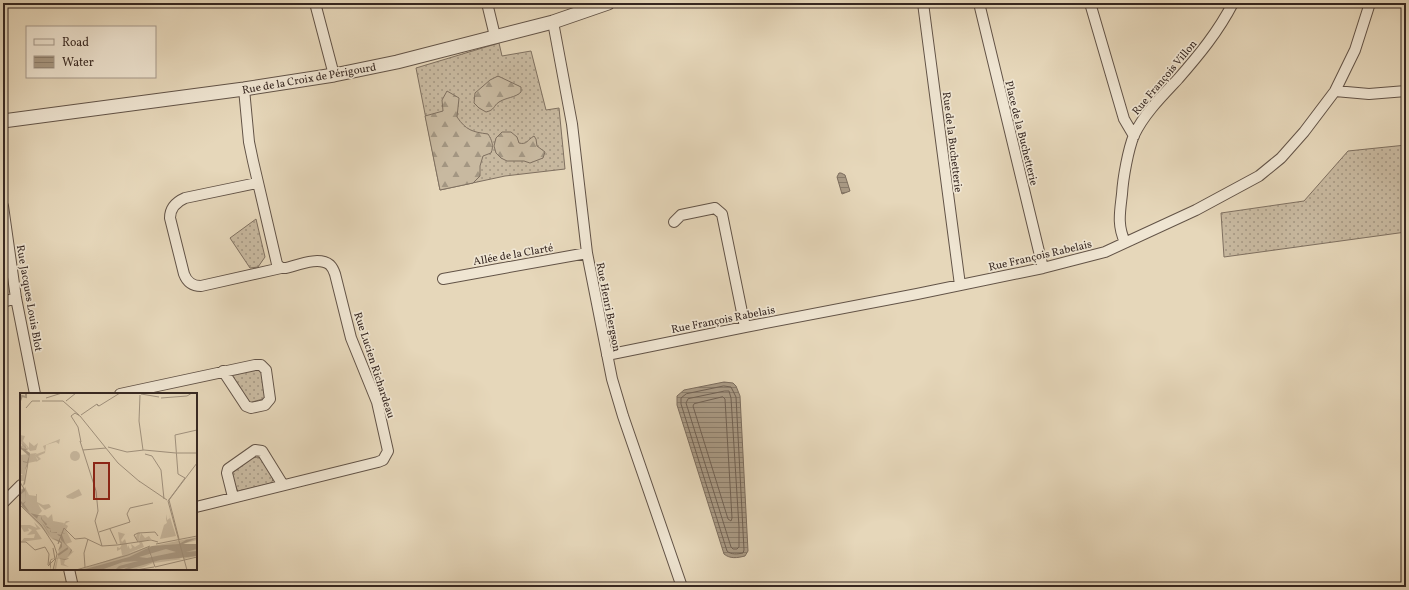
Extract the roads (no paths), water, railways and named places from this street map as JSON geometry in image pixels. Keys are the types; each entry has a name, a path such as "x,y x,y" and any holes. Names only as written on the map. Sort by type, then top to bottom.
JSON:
{"street":[{"path":"315,3 334,75"},
{"path":"486,3 495,36"},
{"name":"Rue de la Croix de Périgourd","path":"3,121 244,89 334,75 397,62 553,22 608,3"},
{"name":"Rue de la Buchetterie","path":"923,3 960,284"},
{"name":"Place de la Buchetterie","path":"979,3 1043,268"},
{"path":"1090,3 1124,119 1134,136"},
{"name":"Rue François Villon","path":"1125,242 1120,232 1120,208 1122,188 1134,136 1148,114 1210,41 1223,22 1233,3"},
{"name":"Rue François Rabelais","path":"606,355 1043,268 1105,252 1196,210 1259,176 1281,158 1304,132 1335,91 1355,50 1370,3"},
{"name":"Rue Henri Bergson","path":"553,22 572,124 586,253 606,355 623,416 682,587"},
{"path":"244,89 249,142 257,183 277,264 281,268"},
{"path":"1335,91 1369,94 1406,91"},
{"path":"257,183 185,198 176,204 172,210 170,218 184,274 191,284 201,286 281,268"},
{"name":"Rue Jacques Louis Blot","path":"3,206 16,298 35,393"},
{"path":"674,222 681,215 715,208 722,214 745,327"},
{"name":"Allée de la Clarté","path":"443,279 586,253"},
{"name":"Rue Lucien Richardeau","path":"197,507 378,462 383,460 388,451 377,402 351,338 336,274 331,266 324,262 281,268"},
{"path":"3,302 16,298"},
{"path":"125,393 223,372 261,365 266,370 270,399 265,405 250,408 246,406 223,372"},
{"path":"233,497 227,473 228,469 255,450 262,452 283,485"},
{"path":"3,503 20,486"},
{"path":"68,570 73,587"}],"water":[{"path":"839,173 845,175 850,191 842,194 837,177"},
{"path":"724,382 733,383 736,386 740,396 748,551 745,556 736,558 729,557 724,554 677,405 677,396 684,390"}]}
